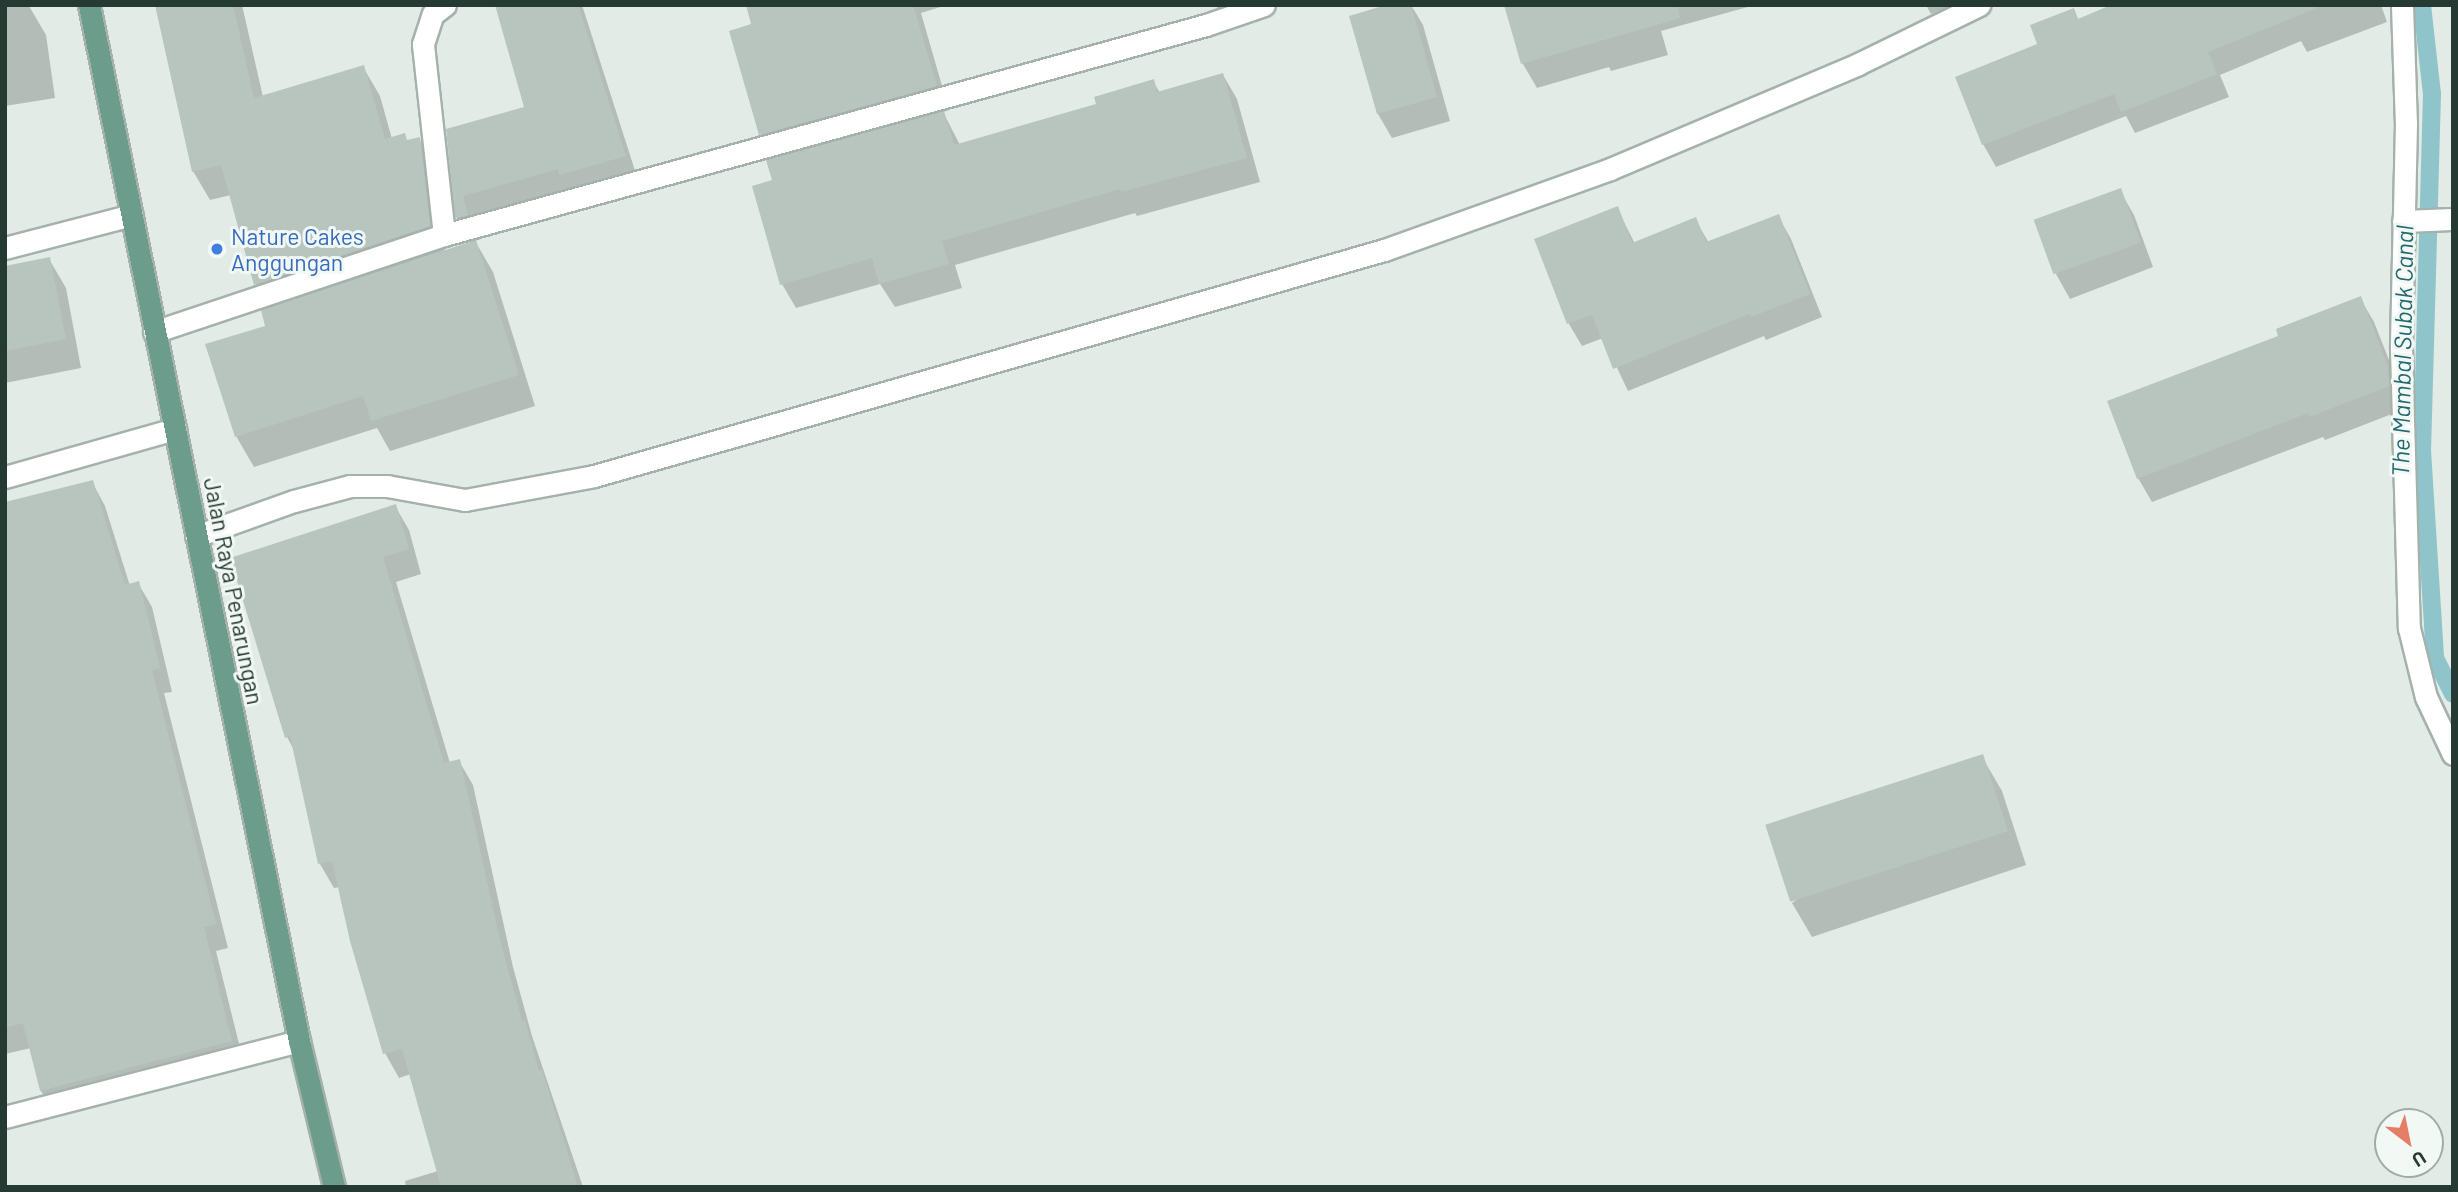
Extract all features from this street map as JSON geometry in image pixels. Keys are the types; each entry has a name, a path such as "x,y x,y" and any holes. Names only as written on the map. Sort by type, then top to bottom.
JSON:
{"main road":[{"name":"Jalan Raya Penarungan","path":"89,5 299,1041 334,1187"}],"street":[{"path":"444,235 423,44 433,14 445,5"},
{"path":"154,332 444,235 1206,25 1264,5"},
{"path":"196,536 294,501 350,486 387,486 465,500 594,476 1384,250 1622,163 1858,64 1979,5"},
{"path":"2402,5 2406,122 2401,348 2409,628 2426,697 2453,754"},
{"path":"5,248 132,215"},
{"path":"2403,221 2453,219"},
{"path":"5,477 175,429"},
{"path":"5,1117 299,1041"}],"building":[{"path":"155,5 233,5 254,98 364,65 385,139 405,133 407,140 420,137 430,226 254,285 221,165 192,172"},
{"path":"495,5 578,5 626,156 559,175 558,169 463,196 468,215 455,218 446,129 524,107"},
{"path":"746,5 913,5 937,86 759,135 729,31 751,24"},
{"path":"1386,5 1411,5 1437,97 1377,114 1349,16"},
{"path":"1504,5 1678,5 1680,18 1521,64"},
{"path":"2111,5 2319,7 2208,52 2217,74 2121,112 2114,94 1982,145 1955,77 2037,44 2030,25 2074,8 2078,19"},
{"path":"1223,73 1247,158 1121,192 1120,189 942,241 949,264 879,284 872,258 780,285 752,186 772,180 766,160 944,111 954,145 1096,104 1094,97 1154,79 1157,92"},
{"path":"2121,188 2141,243 2053,274 2034,220"},
{"path":"1618,206 1632,243 1696,217 1706,242 1779,214 1810,294 1751,317 1749,314 1613,369 1592,315 1567,324 1534,239"},
{"path":"476,240 519,375 371,421 363,396 235,437 205,344 265,326 261,310"},
{"path":"50,257 66,339 5,351 5,266"},
{"path":"2361,296 2388,367 2389,386 2309,417 2308,413 2137,479 2107,401 2278,336 2276,329"},
{"path":"93,480 125,585 139,581 160,668 152,670 216,924 204,927 232,1041 40,1091 23,1023 5,1028 5,502"},
{"path":"396,504 409,549 383,557 444,763 460,759 500,940 522,1021 525,1020 539,1071 542,1070 578,1187 441,1187 402,1049 383,1054 350,941 332,861 318,864 290,736 285,738 230,558"},
{"path":"1983,754 2008,831 1790,902 1765,825"}],"waterway":[{"name":"The Mambal Subak Canal","path":"2422,5 2432,94 2422,450 2435,658 2453,694"}],"place":[{"name":"Nature Cakes Anggungan","path":"217,249"}]}
